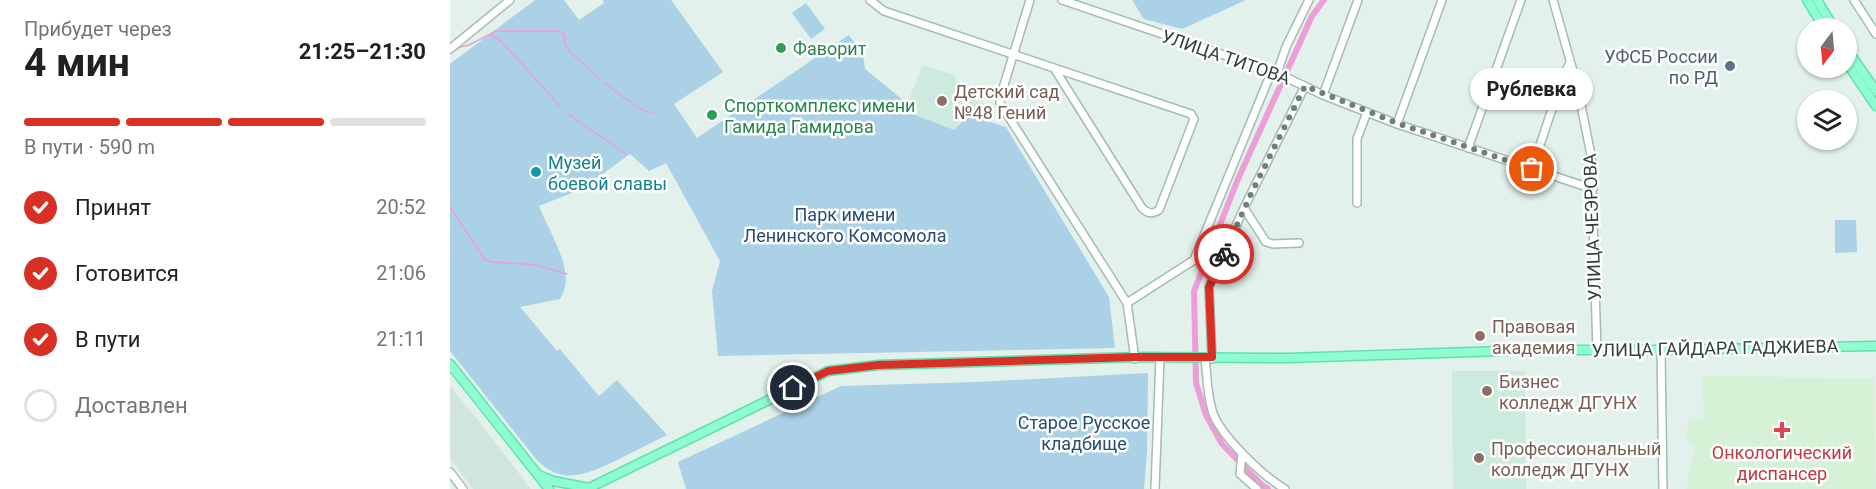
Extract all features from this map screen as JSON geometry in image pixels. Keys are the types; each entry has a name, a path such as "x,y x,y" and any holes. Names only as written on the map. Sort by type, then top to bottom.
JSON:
{"main road":[{"path":"1807,0 1818,18"},
{"path":"1817,0 1828,18"},
{"path":"1857,64 1876,91"},
{"path":"1857,78 1876,106"},
{"name":"УЛИЦА ГАЙДАРА ГАДЖИЕВА","path":"1661,351 1875,348"},
{"name":"УЛИЦА ГАЙДАРА ГАДЖИЕВА","path":"538,475 553,481 589,488 828,371 878,365 1135,358 1288,358 1445,352 1875,348"},
{"path":"450,365 548,489"},
{"path":"450,365 548,489"}],"street":[{"path":"450,49 510,0"},
{"path":"870,0 884,11 1014,54 1194,116 1159,210 1155,213 1142,208 1054,68"},
{"path":"1030,0 1000,103 1127,303 1135,358"},
{"name":"УЛИЦА ТИТОВА","path":"1062,0 1289,78 1397,123 1593,189"},
{"path":"1127,303 1194,260 1274,73 1309,0"},
{"path":"1323,94 1358,0"},
{"path":"1397,123 1442,0"},
{"path":"1468,148 1521,0"},
{"name":"УЛИЦА ЧЕЭРОВА","path":"1553,0 1577,85 1591,155 1597,350"},
{"path":"1854,0 1876,34"},
{"path":"1532,169 1563,76 1570,63"},
{"path":"1285,489 1242,453 1212,413 1207,384 1209,287 1244,208 1305,86"},
{"path":"1358,203 1357,139 1367,112"},
{"path":"1244,208 1266,242 1299,243"},
{"path":"1661,351 1663,489"},
{"path":"1155,489 1160,359"},
{"path":"1242,453 1240,474 1257,489"},
{"path":"450,472 463,489"}],"shaded area":[{"name":"Детский сад №48 Гений","path":"923,65 954,75 961,95 991,106 990,116 968,110 953,131 903,114"},
{"path":"1452,371 1525,371 1526,489 1453,489"},
{"name":"Онкологический диспансер","path":"1702,376 1874,378 1876,489 1687,489 1689,471 1696,448 1686,438 1689,420 1704,420"},
{"path":"450,386 531,489 473,489 450,459"}],"green space":[{"name":"Парк имени Ленинского Комсомола","path":"535,0 564,0 579,20 604,3 603,0 671,0 723,72 674,104 697,138 849,35 863,55 865,69 904,101 915,115 954,130 968,115 1006,127 1109,297 1115,348 718,356 712,291 720,261 666,163 649,171 630,154 582,189 539,206 564,265 565,289 560,299 520,307 557,351 560,349 599,396 617,380 667,435 589,472 568,475 547,469 537,460 450,351 450,64"},
{"path":"1132,0 1246,0 1182,29 1144,19"},
{"path":"806,3 825,29 811,39 792,13"},
{"path":"1835,220 1856,220 1857,252 1835,253"},
{"name":"Старое Русское кладбище","path":"1148,373 1144,489 686,489 678,462 841,386"}],"waterway":[{"path":"1268,489 1222,444 1206,415 1196,383 1194,291 1238,179 1312,16 1324,0"},
{"path":"450,54 496,31 558,31 564,33 565,45 570,52 600,79"},
{"path":"491,35 501,41 560,106"},
{"path":"604,83 640,109 654,114"},
{"path":"568,114 626,154"},
{"path":"450,207 485,260 535,265 567,274"}],"way so far":[{"path":"1224,254 1305,86 1397,123 1532,169"}],"place":[{"name":"Фаворит","path":"781,48"},
{"name":"УФСБ России по РД","path":"1730,66"},
{"name":"Детский сад №48 Гений","path":"942,101"},
{"name":"Спорткомплекс имени Гамида Гамидова","path":"712,115"},
{"name":"Рублевка","path":"1532,169"},
{"name":"Музей боевой славы","path":"536,172"},
{"name":"Правовая академия","path":"1480,336"},
{"name":"Бизнес колледж ДГУНХ","path":"1487,391"},
{"name":"Онкологический диспансер","path":"1782,430"},
{"name":"Профессиональный колледж ДГУНХ","path":"1479,458"}],"route":[{"path":"793,388 828,371 878,365 1135,357 1212,357 1209,287 1224,254"}]}
